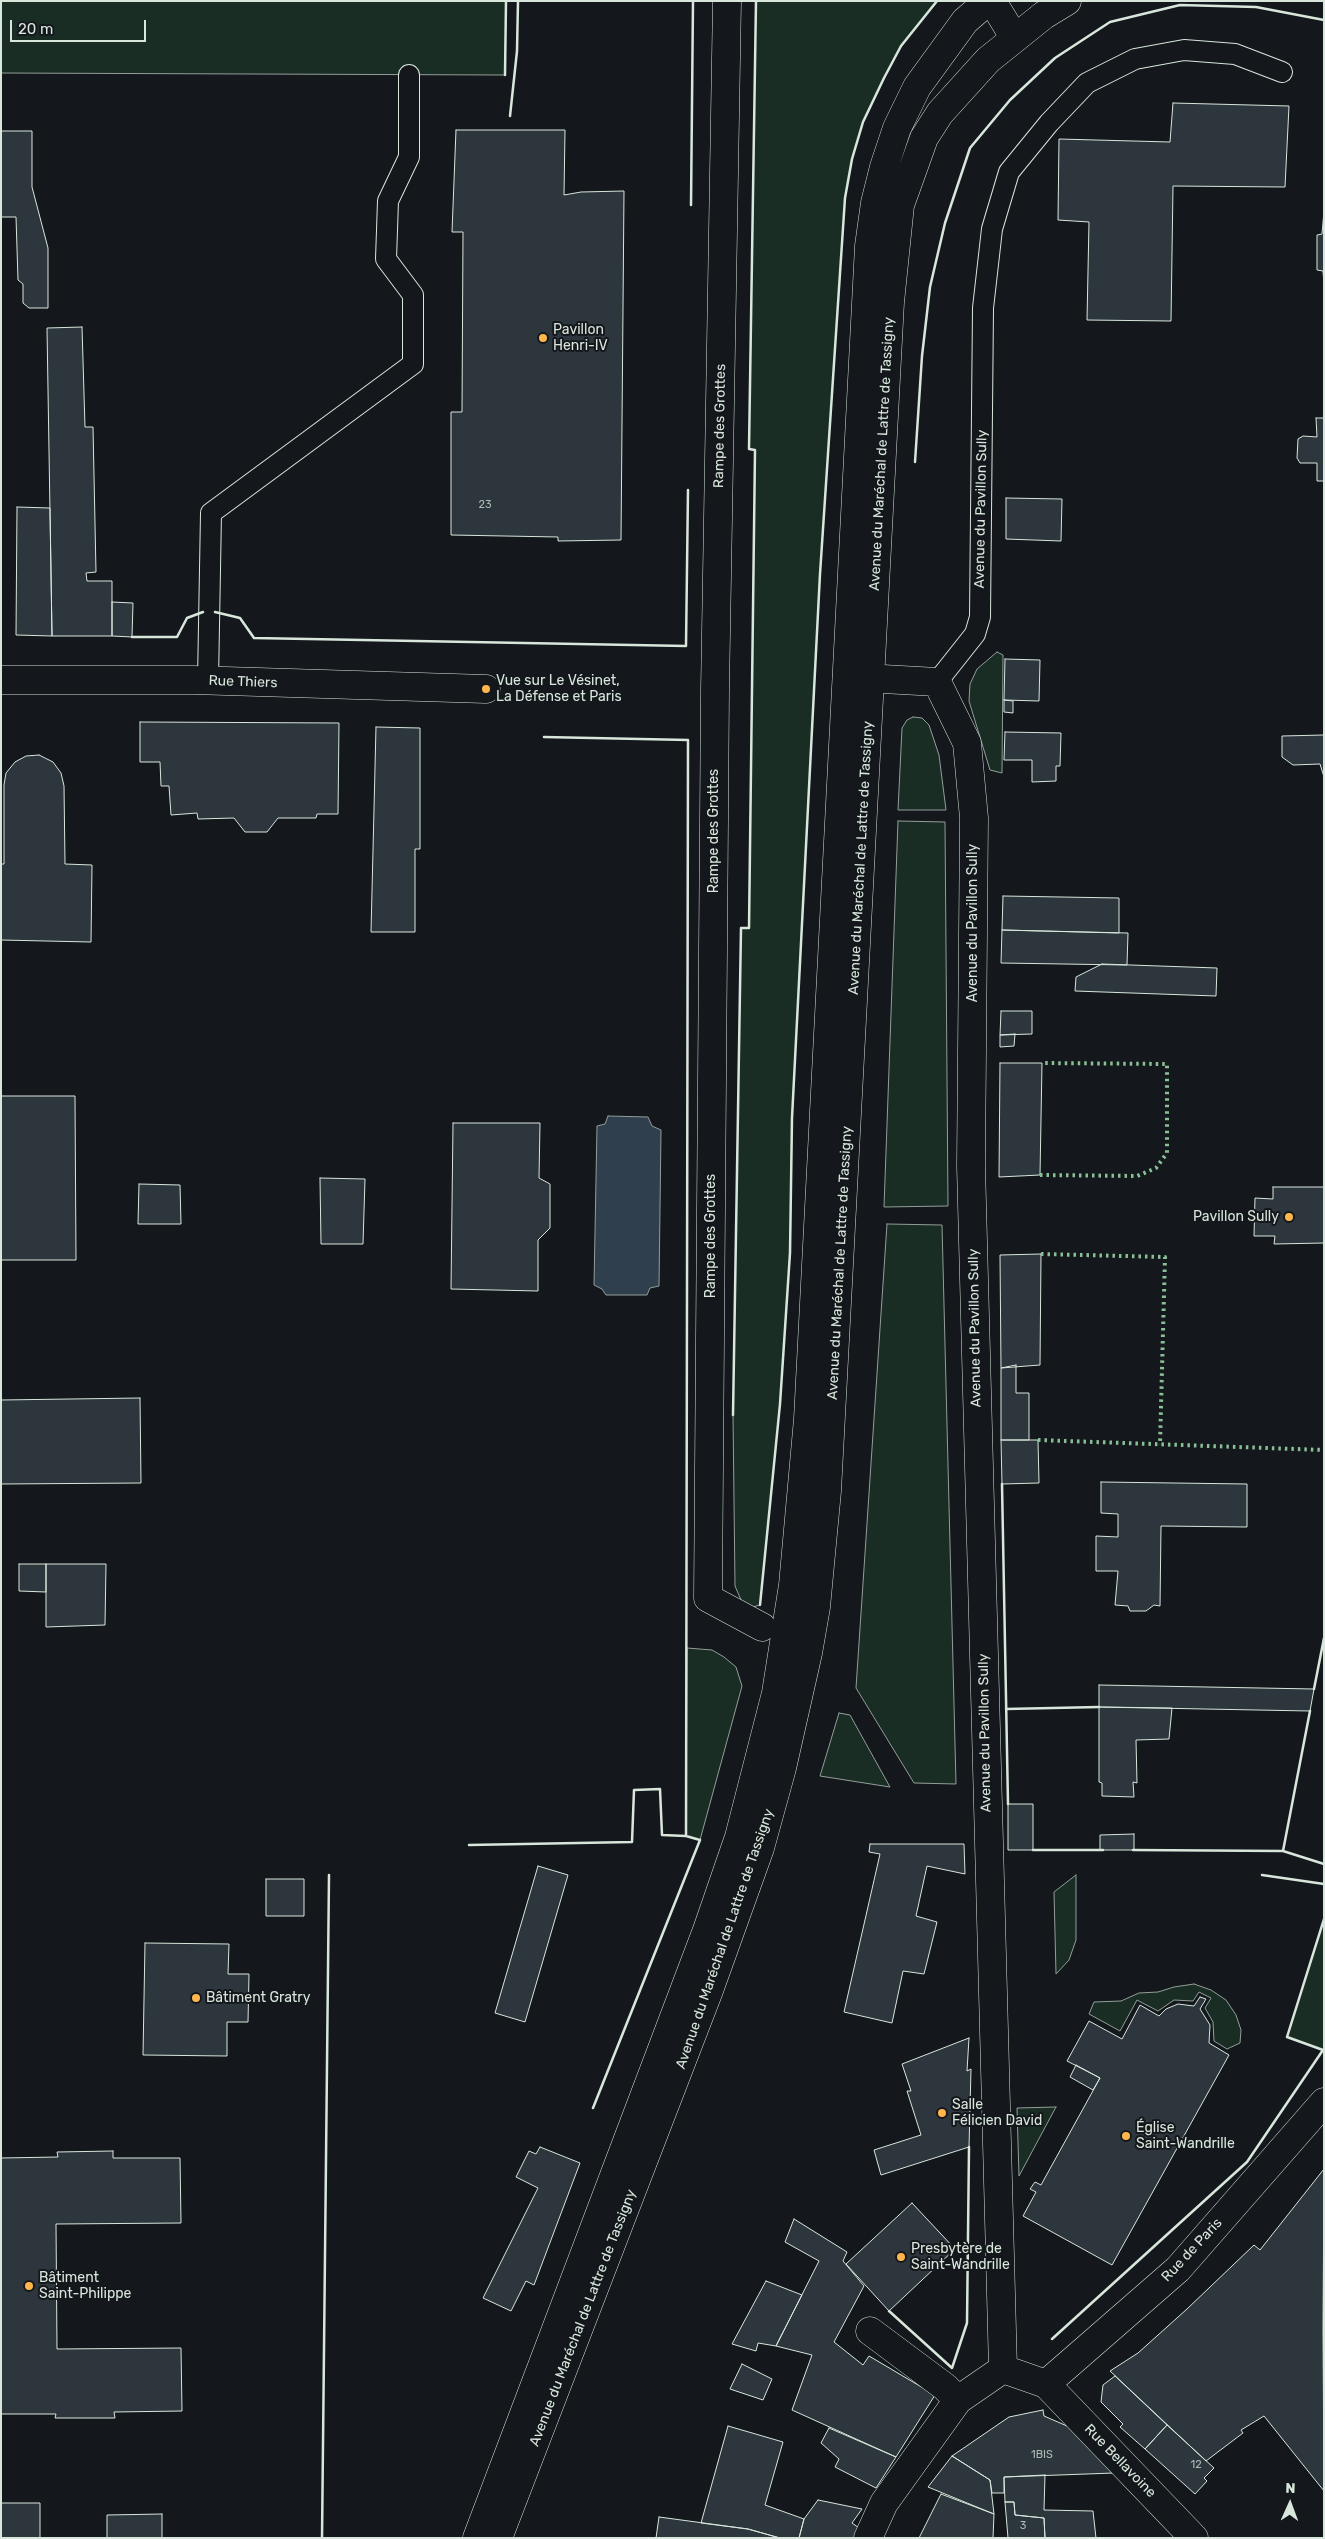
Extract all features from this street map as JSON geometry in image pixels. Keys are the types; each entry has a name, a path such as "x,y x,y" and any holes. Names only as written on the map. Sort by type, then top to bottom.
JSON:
{"main road":[{"name":"Rampe des Grottes","path":"727,1 715,710 708,1598 762,1627"},
{"name":"Avenue du Maréchal de Lattre de Tassigny","path":"498,2538 708,1993 760,1848 800,1698 816,1607 827,1492 858,678 869,246 875,203 897,128 917,87 965,21 988,1"},
{"path":"992,1 1014,38"},
{"name":"Avenue du Maréchal de Lattre de Tassigny","path":"476,2538 707,1930 739,1837 776,1693 793,1585 806,1447 858,678 900,205 924,138 940,113 966,81 1014,38 1067,1"},
{"path":"858,678 938,682"},
{"name":"Rue Thiers","path":"1,680 208,681 486,689"},
{"name":"Avenue du Pavillon Sully","path":"938,682 967,743 974,818 971,1166 1003,2369"},
{"name":"Rue de Paris","path":"1046,2384 1178,2269 1324,2102"},
{"path":"870,2331 946,2387 958,2400"},
{"path":"868,2538 884,2503 958,2400 1003,2369 1046,2384"},
{"name":"Rue Bellavoine","path":"1046,2384 1194,2538"}],"lane":[{"name":"Avenue du Pavillon Sully","path":"938,682 975,634 980,618 983,308 992,229 1009,172 1048,123 1087,83 1135,59 1184,50 1234,54 1282,72"},
{"path":"208,681 210,513 413,364 413,295 386,259 388,201 409,157 409,75"}],"green space":[{"path":"1,1 506,1 505,75 1,73"},
{"path":"756,1 937,1 901,46 863,122 852,159 845,199 820,574 792,1118 790,1253 780,1404 760,1605 745,1609 735,1586 733,1415 741,928 749,928 755,450 749,449"},
{"path":"997,652 1003,655 1002,773 990,770 969,701 970,684 977,669"},
{"path":"913,717 922,718 929,725 939,755 946,810 898,810 902,728 907,720"},
{"path":"898,821 945,822 948,1206 884,1207"},
{"path":"887,1224 942,1225 956,1784 914,1783 856,1688"},
{"path":"687,1648 712,1650 724,1657 736,1667 742,1686 700,1840 686,1836"},
{"path":"839,1713 850,1715 890,1787 820,1776"},
{"path":"1076,1875 1076,1940 1069,1960 1056,1974 1054,1892"},
{"path":"1324,1919 1324,2049 1323,2050 1287,2037"},
{"path":"1194,1984 1211,1990 1226,2000 1236,2015 1241,2030 1240,2043 1227,2049 1214,2041 1213,2022 1205,2008 1211,1998 1199,1992 1193,2001 1174,2000 1158,2011 1137,2000 1120,2031 1089,2014 1094,2002 1121,2001 1139,1993 1158,1992"},
{"path":"1056,2107 1019,2176 1017,2108"}],"water":[{"path":"608,1116 648,1117 652,1126 661,1130 659,1286 650,1288 647,1295 606,1295 602,1289 594,1285 597,1126 605,1124"}],"building":[{"path":"1173,103 1289,106 1285,187 1173,186 1171,321 1087,320 1089,222 1058,220 1059,139 1170,142"},
{"name":"Pavillon Henri-IV","path":"456,130 565,130 564,195 581,192 624,191 621,540 558,541 558,537 451,535 451,412 462,412 463,232 452,232"},
{"path":"1,131 32,131 32,187 48,248 48,308 29,308 23,303 23,284 18,280 16,217 1,217"},
{"path":"1324,211 1324,285 1323,271 1317,270 1317,235 1322,234"},
{"path":"82,327 85,427 93,427 96,572 86,573 87,581 112,581 112,636 52,636 47,328"},
{"path":"1316,418 1324,418 1324,481 1317,481 1317,463 1300,463 1297,458 1298,439 1303,436 1317,437"},
{"path":"1006,498 1062,499 1061,541 1006,539"},
{"path":"17,507 50,508 52,636 16,635"},
{"path":"112,602 133,603 132,637 112,636"},
{"path":"1005,659 1040,660 1039,701 1004,700"},
{"path":"1004,700 1013,701 1013,713 1004,712"},
{"path":"140,722 339,723 338,814 317,814 316,818 278,818 267,832 245,832 234,818 198,819 197,813 171,815 169,786 161,786 160,762 140,762"},
{"path":"376,727 420,728 420,849 415,849 415,932 371,932"},
{"path":"1005,732 1061,733 1060,766 1056,766 1056,781 1032,782 1032,760 1004,760"},
{"path":"1324,735 1324,777 1320,764 1293,765 1282,757 1282,736"},
{"path":"39,755 53,762 61,773 64,786 65,864 92,865 91,942 1,940 1,864 4,864 4,785 6,773 15,762 26,756"},
{"path":"1003,896 1119,898 1119,933 1002,930"},
{"path":"1002,930 1128,933 1127,965 1001,963"},
{"path":"1102,964 1217,968 1216,996 1075,991 1076,977"},
{"path":"1001,1011 1032,1011 1032,1034 1000,1035"},
{"path":"1015,1034 1014,1046 1000,1047 1000,1035"},
{"path":"1000,1063 1042,1063 1040,1175 999,1177"},
{"path":"1,1096 75,1096 76,1260 1,1260"},
{"path":"453,1123 540,1123 539,1178 550,1184 550,1228 538,1240 538,1291 451,1289"},
{"path":"320,1178 365,1179 363,1244 321,1244"},
{"path":"139,1184 180,1185 181,1224 138,1224"},
{"name":"Pavillon Sully","path":"1273,1187 1324,1187 1324,1243 1274,1244 1275,1236 1254,1236 1255,1198 1273,1199"},
{"path":"1041,1254 1040,1365 1001,1368 1000,1255"},
{"path":"1016,1365 1016,1393 1029,1393 1029,1440 1001,1440 1001,1368"},
{"path":"140,1398 141,1483 1,1484 1,1400"},
{"path":"1001,1440 1038,1440 1039,1483 1002,1484"},
{"path":"1101,1482 1247,1484 1247,1527 1161,1526 1160,1606 1154,1605 1146,1611 1130,1611 1128,1606 1115,1605 1118,1571 1096,1571 1096,1536 1118,1537 1118,1514 1101,1513"},
{"path":"19,1564 46,1564 46,1592 19,1591"},
{"path":"46,1564 106,1564 105,1625 46,1627"},
{"path":"1099,1685 1314,1689 1310,1711 1099,1707"},
{"path":"1099,1707 1172,1708 1169,1739 1136,1740 1137,1783 1133,1782 1134,1797 1102,1796 1102,1783 1099,1782"},
{"path":"1008,1804 1033,1804 1033,1850 1008,1850"},
{"path":"1134,1834 1134,1850 1100,1850 1100,1835"},
{"path":"870,1844 964,1844 965,1874 927,1866 916,1916 937,1922 924,1974 903,1971 892,2023 844,2012 880,1854 869,1852"},
{"path":"538,1866 568,1875 525,2022 495,2013"},
{"path":"266,1879 304,1879 304,1916 266,1916"},
{"name":"Bâtiment Gratry","path":"145,1943 229,1944 228,1974 249,1974 248,2022 227,2022 227,2056 143,2055"},
{"name":"Église Saint-Wandrille","path":"1200,1997 1206,1999 1200,2009 1210,2025 1209,2043 1229,2055 1112,2265 1023,2216 1036,2192 1030,2189 1035,2182 1041,2185 1100,2078 1067,2061 1089,2021 1122,2039 1140,2005 1159,2016 1166,2009 1178,2004 1194,2006"},
{"name":"Salle Félicien David","path":"969,2038 967,2071 971,2069 969,2147 881,2175 874,2150 921,2135 907,2091 911,2091 902,2064"},
{"path":"1076,2065 1100,2078 1093,2090 1070,2077"},
{"path":"540,2147 580,2163 534,2285 526,2281 511,2311 483,2298 538,2188 516,2177 529,2151 536,2154"},
{"name":"Bâtiment Saint-Philippe","path":"113,2151 113,2158 180,2158 181,2223 56,2224 57,2349 181,2348 182,2411 114,2412 115,2418 55,2418 56,2414 1,2414 1,2158 58,2157 57,2152"},
{"path":"1324,2169 1324,2491 1264,2416 1241,2430 1243,2433 1206,2461 1110,2371 1138,2353 1254,2245 1260,2250"},
{"name":"Presbytère de Saint-Wandrille","path":"912,2203 955,2249 889,2311 846,2264"},
{"path":"794,2219 847,2252 843,2261 864,2286 834,2342 863,2365 869,2356 935,2395 896,2457 792,2410 812,2355 776,2346 819,2261 785,2242"},
{"path":"766,2281 802,2295 776,2346 758,2343 756,2351 732,2344"},
{"path":"742,2364 772,2379 763,2400 730,2389"},
{"path":"1115,2376 1167,2425 1145,2449 1120,2427 1123,2424 1101,2402 1103,2385"},
{"path":"1043,2410 1044,2416 1067,2426 1114,2473 1004,2477 1004,2493 992,2493 990,2480 952,2456 1009,2417"},
{"path":"1167,2425 1214,2468 1204,2478 1207,2481 1195,2494 1145,2449"},
{"path":"728,2426 783,2442 765,2505 804,2519 799,2538 780,2538 748,2529 701,2523"},
{"path":"829,2428 896,2457 876,2488 835,2467 839,2459 821,2443"},
{"path":"952,2456 990,2480 994,2514 928,2487"},
{"path":"1045,2475 1044,2510 1093,2511 1096,2538 1045,2538 1044,2518 1015,2515 1014,2502 1005,2502 1004,2477"},
{"path":"941,2494 994,2514 993,2538 919,2538"},
{"path":"818,2500 862,2509 852,2523 862,2530 857,2538 799,2538 804,2519"},
{"path":"1005,2502 1014,2502 1015,2515 1044,2518 1045,2538 1008,2538"},
{"path":"1,2503 40,2503 40,2538 1,2538"},
{"path":"162,2514 162,2538 107,2538 107,2515"},
{"path":"659,2517 748,2529 780,2538 656,2538"}],"hedge":[{"path":"1040,1175 1137,1176 1156,1168 1167,1153 1167,1064 1042,1063"},
{"path":"1041,1254 1165,1257 1160,1445"},
{"path":"1038,1440 1324,1450"}],"wall":[{"path":"505,75 506,1"},
{"path":"510,116 517,51 518,1"},
{"path":"691,205 693,1"},
{"path":"733,1415 741,928 749,928 755,450 749,449 756,1"},
{"path":"760,1605 780,1404 790,1253 792,1118 820,574 845,198 852,159 863,122 901,46 937,1"},
{"path":"915,462 922,356 930,287 945,223 970,148 1010,100 1055,58 1110,22 1180,5 1256,7 1324,20"},
{"path":"215,612 240,618 254,638 686,646 688,490"},
{"path":"132,637 177,637 187,618 203,612"},
{"path":"469,1845 632,1842 634,1790 660,1789 662,1835 686,1836 688,740 544,737"},
{"path":"1002,1484 1008,1804"},
{"path":"1314,1689 1324,1638"},
{"path":"1006,1709 1099,1707"},
{"path":"1283,1851 1310,1711"},
{"path":"593,2108 700,1840 686,1836"},
{"path":"1033,1850 1103,1850"},
{"path":"1133,1850 1283,1851 1324,1864"},
{"path":"322,2538 329,1875"},
{"path":"1262,1875 1324,1884"},
{"path":"1052,2339 1247,2162 1323,2050 1287,2037 1324,1919"},
{"path":"889,2311 952,2368 967,2323 969,2147"}],"place":[{"name":"Pavillon Henri-IV","path":"543,338"},
{"name":"Vue sur Le Vésinet, La Défense et Paris","path":"486,689"},
{"name":"Pavillon Sully","path":"1289,1217"},
{"name":"Bâtiment Gratry","path":"196,1998"},
{"name":"Salle Félicien David","path":"942,2113"},
{"name":"Église Saint-Wandrille","path":"1126,2136"},
{"name":"Presbytère de Saint-Wandrille","path":"901,2257"},
{"name":"Bâtiment Saint-Philippe","path":"29,2286"}]}
